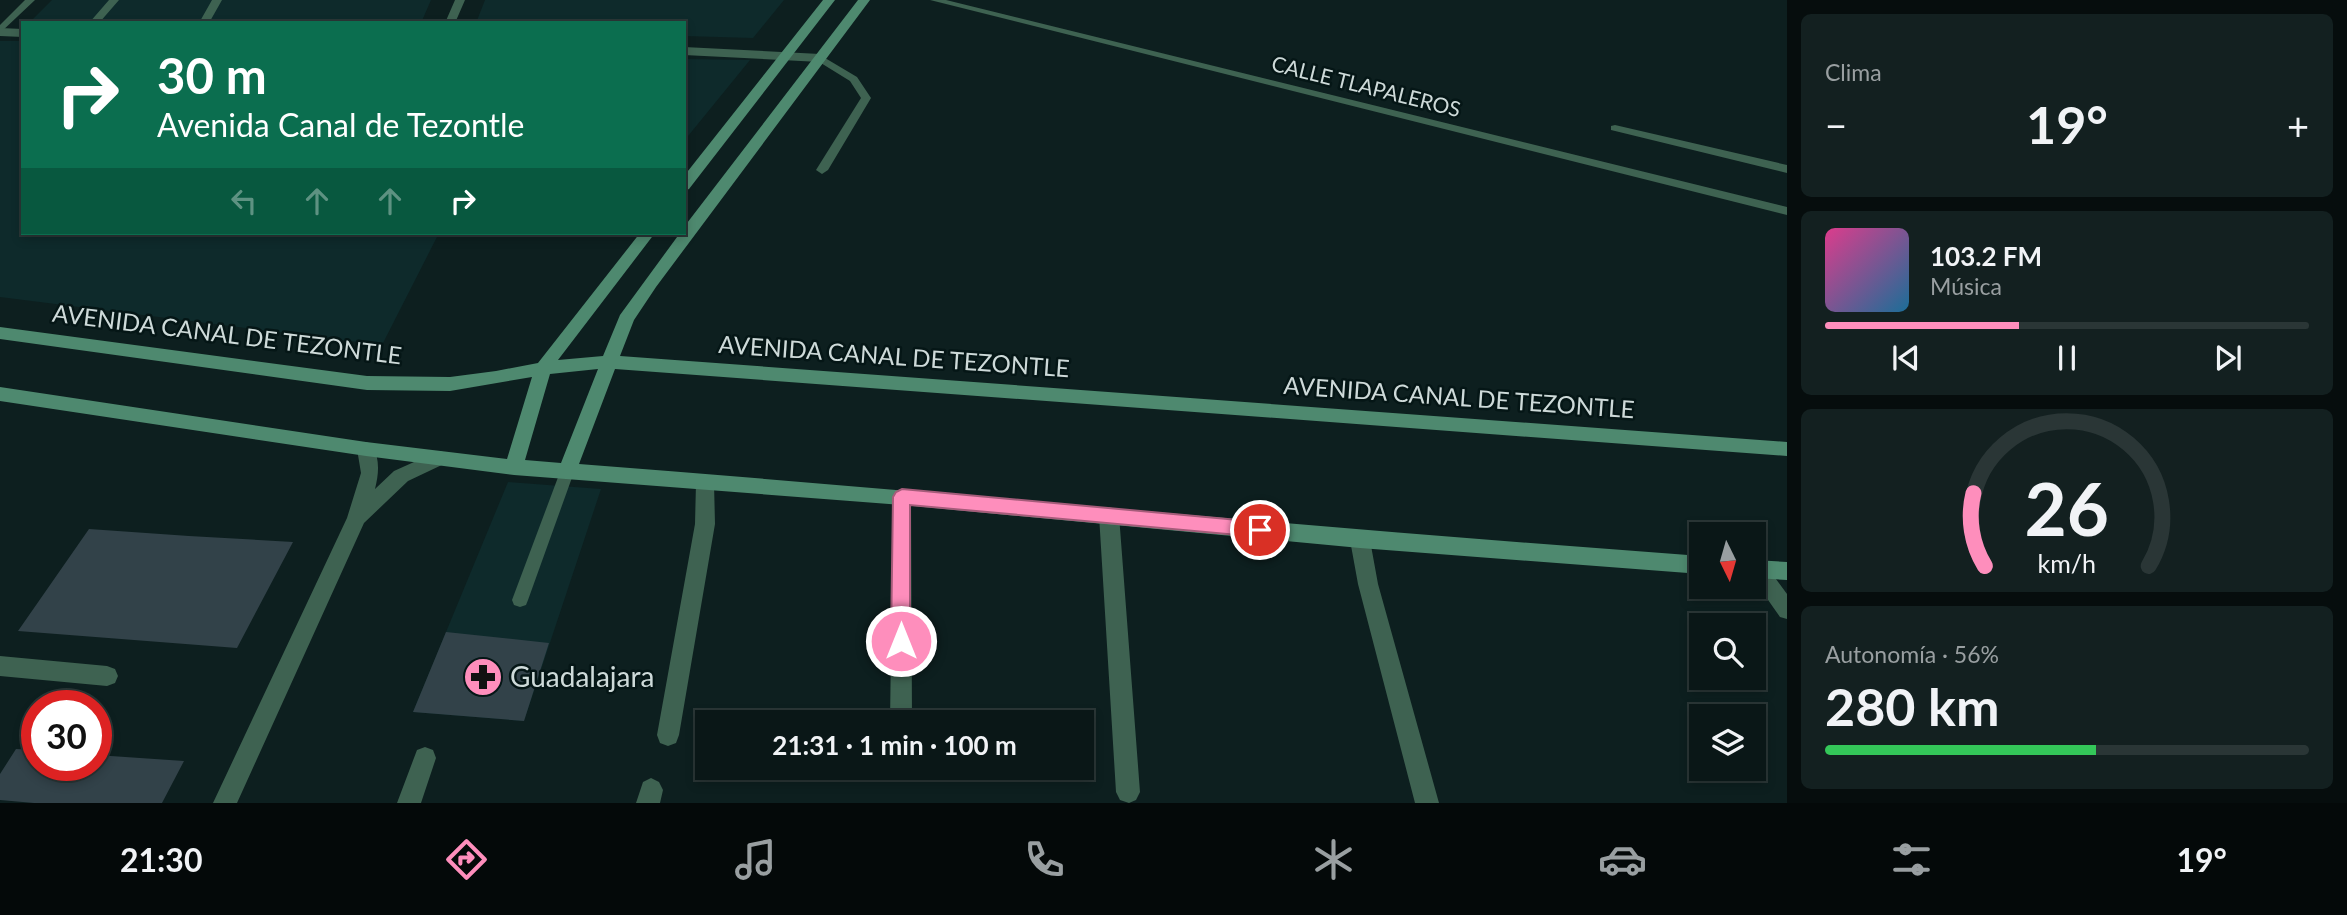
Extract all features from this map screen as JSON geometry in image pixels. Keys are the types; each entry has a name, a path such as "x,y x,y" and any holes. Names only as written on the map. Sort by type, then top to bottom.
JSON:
{"main road":[{"path":"686,183 829,0"},
{"path":"567,472 626,319 650,283 864,0"},
{"path":"514,467 543,368 646,235"},
{"name":"AVENIDA CANAL DE TEZONTLE","path":"0,333 367,383 450,384 496,379 543,368 609,362 1787,449"},
{"path":"0,394 366,449 514,467 902,497 1360,540 1689,564"},
{"path":"1766,570 1787,571"}],"street":[{"path":"0,31 21,33"},
{"path":"686,51 820,58"},
{"path":"225,803 357,518 370,473 366,449"},
{"path":"357,518 401,476 440,458"},
{"path":"668,735 705,524 705,483"},
{"path":"901,710 902,497"},
{"path":"1109,515 1128,792"},
{"path":"1360,540 1368,584 1427,803"},
{"path":"1766,583 1787,610"},
{"path":"0,666 107,677"},
{"path":"409,803 425,758"}],"lane":[{"path":"0,31 30,0"},
{"path":"96,21 114,0"},
{"path":"205,21 218,0"},
{"path":"451,21 460,0"},
{"name":"CALLE TLAPALEROS","path":"935,0 1787,211"},
{"path":"820,58 843,70 862,86 866,98 822,170"},
{"path":"1615,128 1787,169"},
{"path":"520,600 567,472"}],"shaded area":[{"path":"52,0 431,0 422,21 33,19"},
{"path":"485,0 784,0 753,38 686,36 686,21 477,21"},
{"path":"0,41 21,41 21,235 438,235 382,345 0,297"},
{"path":"686,59 750,60 686,139"},
{"path":"508,482 601,489 524,721 413,712"}],"building":[{"path":"89,529 293,542 237,648 18,631"},
{"name":"Guadalajara","path":"446,632 549,643 524,721 413,712"},
{"path":"16,749 21,749 21,781 112,781 112,756 184,761 162,803 34,803 0,800 0,774"}],"place":[{"name":"Guadalajara","path":"483,677"}],"route":[{"path":"901,641 902,497 1260,530"}]}
